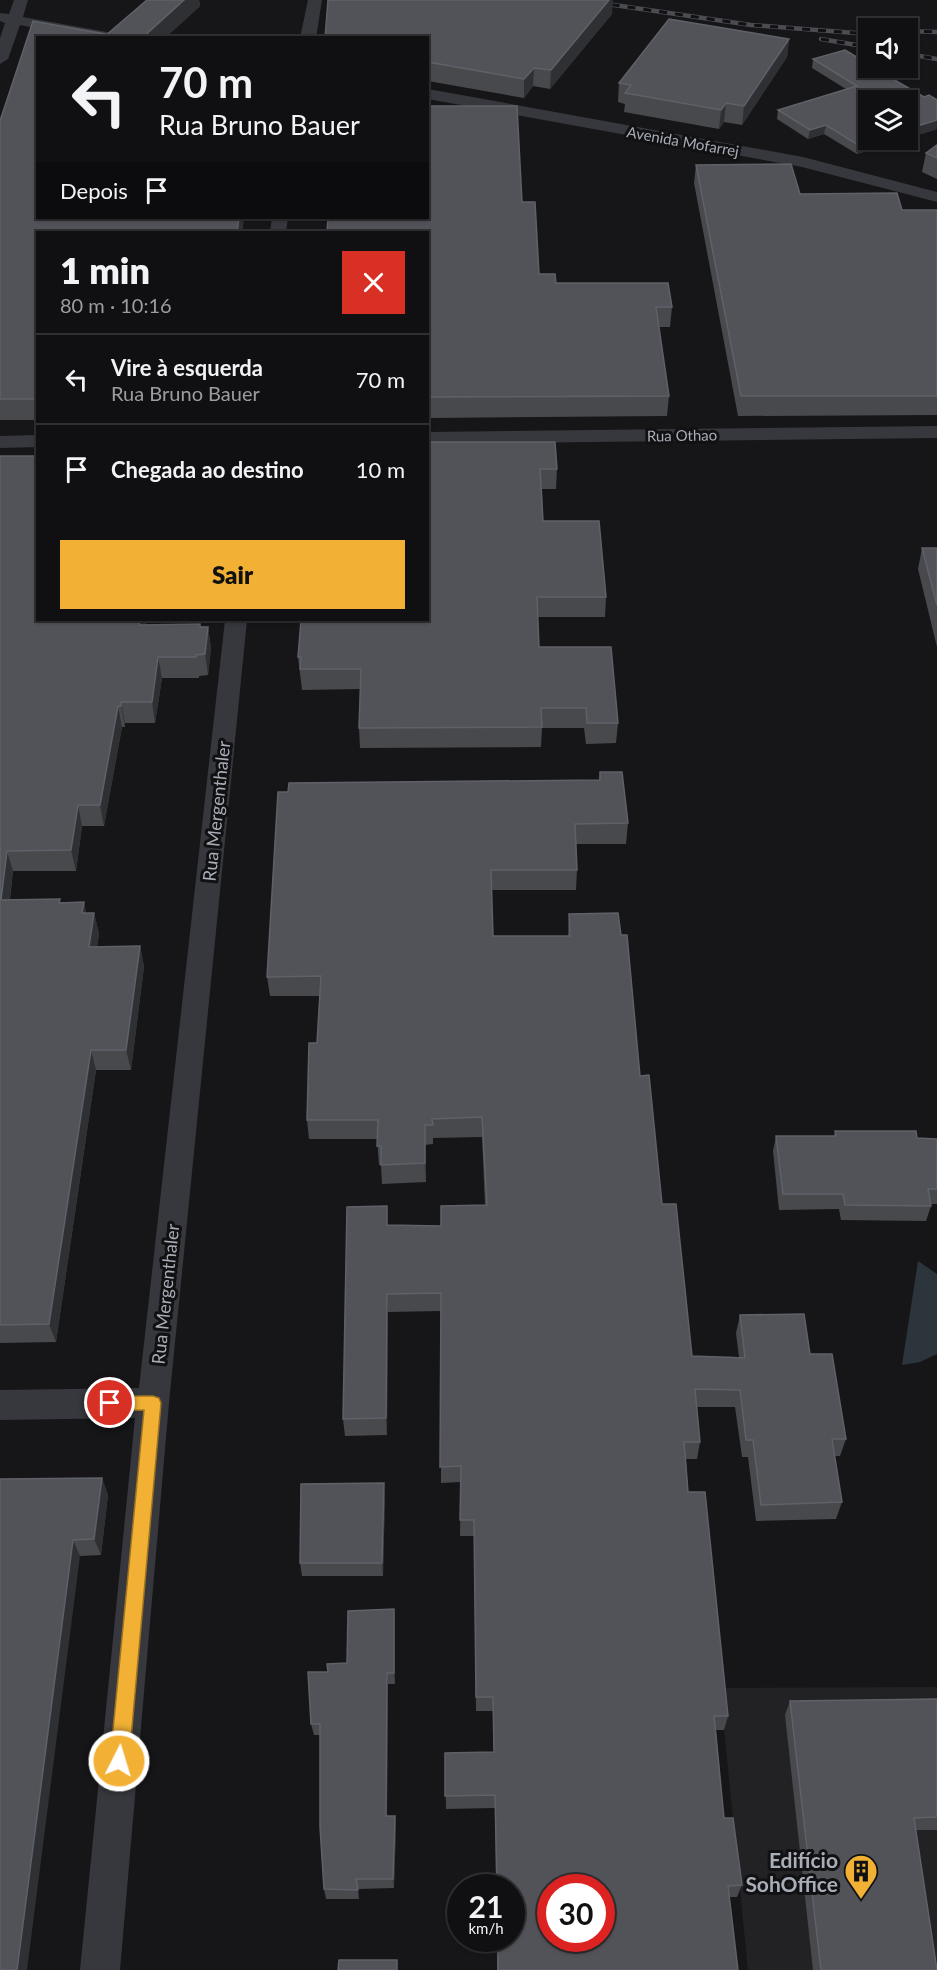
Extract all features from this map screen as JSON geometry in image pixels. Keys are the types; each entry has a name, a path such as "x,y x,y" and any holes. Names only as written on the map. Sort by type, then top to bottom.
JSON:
{"street":[{"path":"0,59 7,18 21,0"},
{"path":"308,36 315,0"},
{"path":"7,18 102,36"},
{"name":"Avenida Mofarrej","path":"429,94 803,162 937,198"},
{"name":"Rua Othao","path":"429,438 937,432"},
{"path":"0,442 36,441"},
{"name":"Rua Mergenthaler","path":"100,1970 153,1403 236,621"},
{"path":"0,1405 153,1403"}],"shaded area":[{"path":"918,1261 937,1274 937,1354 920,1362 902,1365"},
{"path":"937,1687 937,1970 748,1970 720,1688"}],"building":[{"path":"147,0 184,0 144,36 105,36"},
{"path":"328,0 609,0 551,70 534,68 524,79 429,62 429,36 325,36"},
{"path":"669,19 789,39 744,106 726,103 721,110 625,93 631,85 619,83"},
{"path":"33,21 105,34 105,36 36,36 36,219 239,219 237,231 36,231 36,399 0,399 0,121"},
{"path":"845,50 858,58 858,78 891,78 912,90 858,90 858,145 826,125 810,130 778,110 857,86 813,59"},
{"path":"918,94 924,97 929,95 937,100 937,120 918,126"},
{"path":"429,106 517,106 522,202 535,202 539,274 555,274 556,283 668,283 672,307 656,307 669,396 429,397 429,231 327,231 328,219 429,219"},
{"path":"937,145 937,158 926,153"},
{"path":"791,164 800,194 897,193 902,210 937,210 937,396 741,396 696,165"},
{"path":"429,442 555,442 557,469 540,469 543,521 599,521 606,597 537,597 539,647 611,647 618,723 587,723 586,708 541,708 542,727 359,728 361,669 300,669 301,657 298,657 301,621 429,621"},
{"path":"0,456 36,456 36,621 140,621 139,625 200,624 200,627 208,627 205,654 196,655 196,657 158,657 152,702 121,702 121,706 118,706 100,805 78,805 71,850 7,851 1,900 60,899 59,903 84,902 82,913 94,913 89,947 140,946 126,1050 91,1050 49,1324 0,1325"},
{"path":"922,548 937,548 937,605"},
{"path":"600,772 622,772 628,823 575,824 577,870 491,870 493,936 570,936 569,914 618,913 621,935 627,935 640,1076 649,1075 662,1204 676,1204 692,1356 745,1358 740,1315 804,1314 810,1354 832,1354 846,1439 832,1439 842,1502 761,1505 753,1440 746,1440 740,1390 695,1389 700,1442 684,1442 688,1492 705,1492 728,1716 714,1716 724,1818 733,1818 742,1885 728,1886 738,1970 498,1970 498,1952 525,1952 525,1874 497,1874 495,1795 445,1796 445,1753 494,1752 493,1697 476,1697 474,1520 460,1520 461,1466 440,1467 441,1293 387,1294 386,1418 343,1419 347,1207 387,1206 387,1225 441,1226 441,1206 487,1205 482,1117 432,1119 433,1125 425,1125 425,1163 381,1165 381,1146 377,1146 378,1120 307,1120 309,1043 317,1043 321,976 267,977 278,792 288,792 289,783 600,780"},
{"path":"835,1131 916,1131 917,1138 937,1139 937,1189 928,1189 931,1206 845,1205 843,1194 783,1194 776,1136 836,1136"},
{"path":"102,1478 94,1539 73,1540 17,1970 0,1970 0,1479"},
{"path":"384,1483 382,1563 300,1563 301,1484"},
{"path":"394,1609 394,1673 387,1673 386,1816 395,1816 393,1879 356,1879 358,1890 324,1889 320,1827 320,1724 311,1724 308,1672 328,1672 327,1664 347,1663 348,1611"},
{"name":"Edifício SohOffice","path":"937,1699 937,1817 914,1818 937,1970 821,1970 790,1701"},
{"path":"339,1960 397,1960 397,1970 338,1970"}],"railway":[{"path":"580,0 751,25 858,33"},
{"path":"918,31 937,32"},
{"path":"821,39 858,45"},
{"path":"918,56 937,59"}],"place":[{"name":"Edifício SohOffice","path":"861,1900"}],"route":[{"path":"110,1403 153,1403 119,1761"}]}
